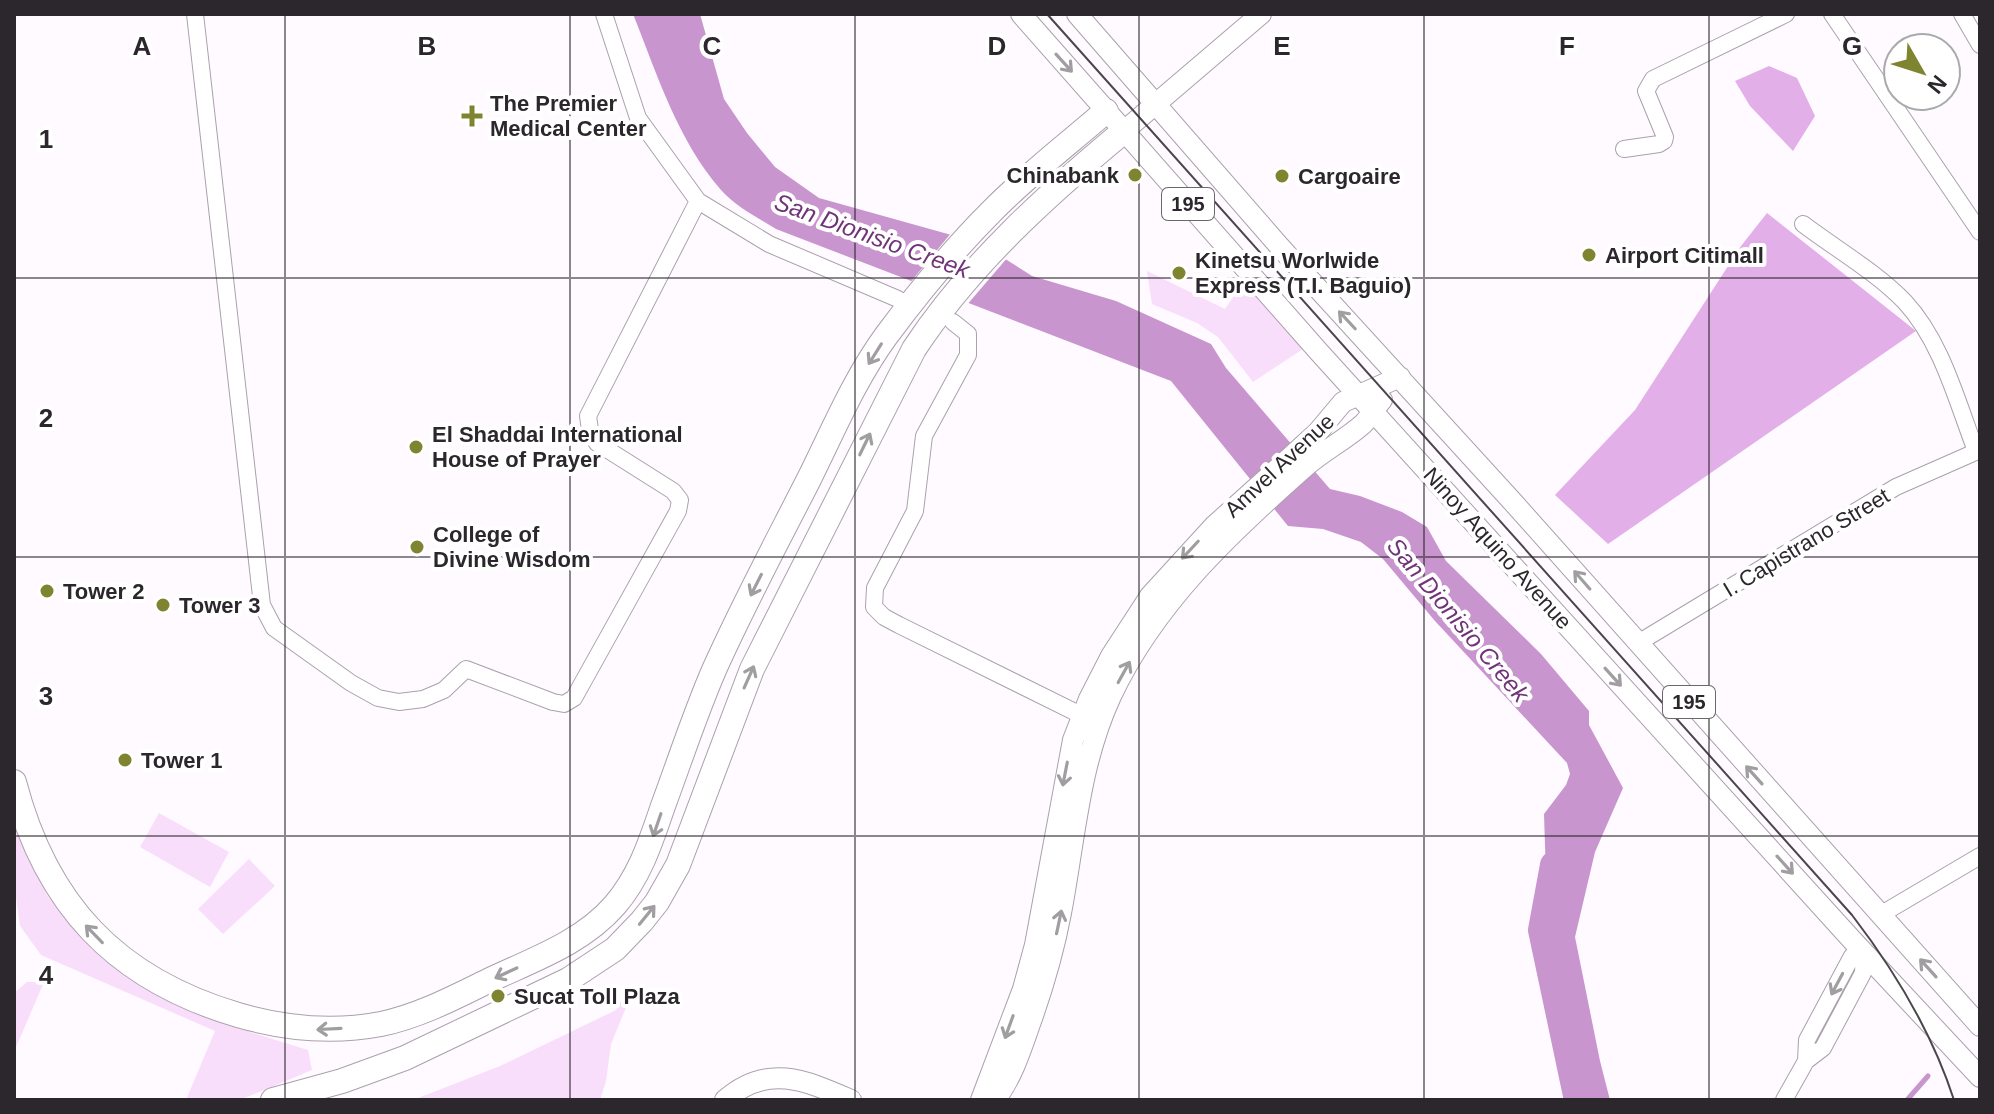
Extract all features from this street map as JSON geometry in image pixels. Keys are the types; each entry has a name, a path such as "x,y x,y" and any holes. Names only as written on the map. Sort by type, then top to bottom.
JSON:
{"highway":[{"path":"14,782 41,858 68,905 96,937 123,961 154,981 220,1010 292,1028 384,1023 411,1016 456,997 561,946 600,921 619,902 633,881 729,638 856,386 885,338 922,291 1004,199 1106,111"},
{"path":"273,1100 342,1081 405,1058 568,980 615,949 642,921 678,865 752,669 903,367 926,330 950,312 1004,240 1124,131"}],"main road":[{"name":"Ninoy Aquino Avenue","path":"1021,14 1366,403 1861,950 1980,1077"},
{"name":"Ninoy Aquino Avenue","path":"1077,14 1280,247 1980,1026"},
{"path":"1124,131 1261,14"},
{"path":"1106,111 1155,104"},
{"name":"Amvel Avenue","path":"1318,444 1343,402 1366,403 1400,377"},
{"name":"Amvel Avenue","path":"981,1100 1018,1002 1035,945 1065,771 1090,719 1111,656 1150,596 1202,537 1252,502 1318,444 1363,424 1366,403"},
{"name":"Amvel Avenue","path":"995,1100 1016,1061 1061,916 1090,719"},
{"path":"1861,950 1882,918"},
{"path":"725,1100 746,1084 776,1077 812,1085 851,1100"}],"street":[{"path":"195,14 262,605 274,628 351,683 378,698 399,702 423,699 444,690 466,669 553,702 564,704 574,698 678,511 680,500 673,491 597,443 590,430 588,416 698,201"},
{"path":"604,14 638,118 698,201 769,244 898,299"},
{"path":"1624,149 1664,141 1646,91 1653,79 1761,20 1786,14"},
{"path":"1832,14 1980,232"},
{"path":"1962,14 1980,45"},
{"path":"1803,224 1905,302 1931,339 1978,450"},
{"path":"950,312 968,334 968,355 924,436 915,511 875,588 874,607 899,625 1090,719"},
{"name":"I. Capistrano Street","path":"1638,643 1896,487 1978,450"},
{"path":"1882,918 1980,856"},
{"path":"1784,1100 1806,1061 1807,1040 1852,956 1861,950"}],"shaded area":[{"path":"1769,66 1797,78 1815,116 1793,151 1750,106 1735,81"},
{"path":"1767,213 1916,331 1608,544 1555,495 1635,410 1741,246"},
{"path":"1147,271 1225,309 1245,280 1306,347 1253,382 1218,337 1197,323 1152,304"},
{"path":"159,813 229,852 210,887 140,847"},
{"path":"14,814 46,894 92,949 149,991 224,1024 308,1050 312,1070 240,1100 186,1100 215,1031 41,955 20,926 14,883"},
{"path":"249,859 275,886 223,934 198,909"},
{"path":"27,982 44,982 14,1052 14,993"},
{"path":"624,996 630,998 611,1044 600,1100 413,1100 500,1066 616,1010"}],"water":[{"path":"633,14 700,14 724,99 775,167 819,198 980,243 1032,276 1116,301 1211,344 1226,368 1330,489 1360,496 1402,512 1427,527 1446,561 1541,654 1589,711 1589,725 1623,788 1595,852 1575,937 1610,1100 1581,1100 1548,939 1544,814 1566,785 1570,774 1567,763 1435,621 1383,559 1361,542 1323,529 1288,526 1171,381 776,229 733,202 692,150 660,83"}],"pier":[{"path":"952,232 981,240 1008,257 966,306 909,284"}],"waterway":[{"name":"San Dionisio Creek","path":"1554,865 1542,930 1578,1100"},
{"path":"1907,1100 1928,1076"}],"tram line":[{"path":"1047,14 1852,915 1911,1003 1935,1050 1954,1100"}],"place":[{"name":"The Premier Medical Center","path":"472,116"},
{"name":"Chinabank","path":"1135,175"},
{"name":"Cargoaire","path":"1282,176"},
{"name":"Airport Citimall","path":"1589,255"},
{"name":"Kinetsu Worlwide Express (T.I. Baguio)","path":"1179,273"},
{"name":"El Shaddai International House of Prayer","path":"416,447"},
{"name":"College of Divine Wisdom","path":"417,547"},
{"name":"Tower 2","path":"47,591"},
{"name":"Tower 3","path":"163,605"},
{"name":"Tower 1","path":"125,760"},
{"name":"Sucat Toll Plaza","path":"498,996"}]}
